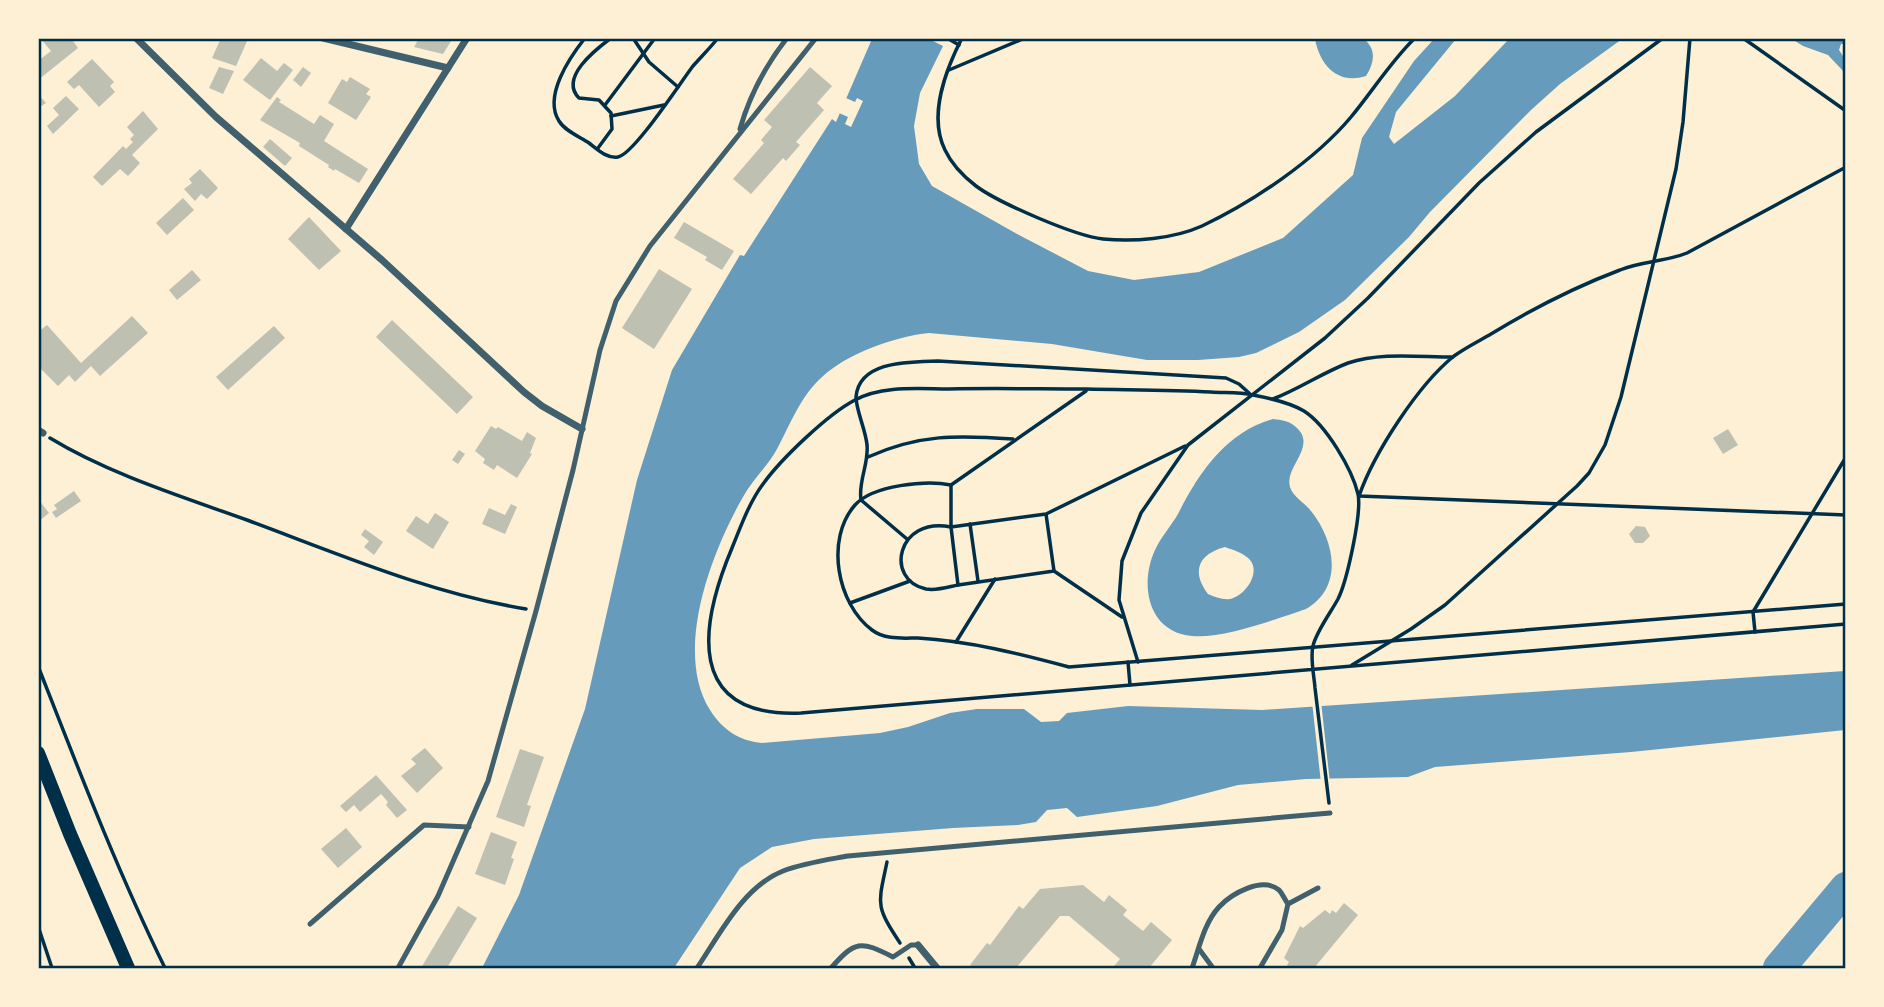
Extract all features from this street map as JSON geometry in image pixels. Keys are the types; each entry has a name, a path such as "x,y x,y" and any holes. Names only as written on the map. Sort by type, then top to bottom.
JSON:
{"main road":[{"path":"38,753 128,968"}],"street":[{"path":"136,38 216,117 382,260 524,392 542,406 582,429"},
{"path":"323,38 448,68"},
{"path":"346,229 467,38"},
{"path":"918,945 937,968"}],"lane":[{"path":"739,132 746,107 787,38"},
{"path":"398,968 438,896 488,781 536,611 600,350 617,301 650,246 816,38"},
{"path":"697,968 737,909 760,884 794,867 826,860 889,853 1330,813"},
{"path":"310,924 424,825 469,827"},
{"path":"1192,968 1204,932 1219,908 1243,890 1264,884 1278,890 1288,904 1282,930 1260,968"},
{"path":"1288,904 1318,888"},
{"path":"831,968 857,945 872,946 893,957 911,945 918,945"},
{"path":"1199,949 1213,968"}],"path":[{"path":"585,38 562,74 555,102 556,115 562,125 597,149 607,155 621,156 638,140 718,38"},
{"path":"597,149 612,129 611,116 606,105 594,98 579,98 573,92 572,84 577,71 611,38"},
{"path":"633,38 649,62 678,86"},
{"path":"606,105 655,38"},
{"path":"947,38 959,45"},
{"path":"962,38 947,70 941,93 939,118 943,148 956,169 977,187 1044,220 1101,239 1155,238 1200,227 1261,192 1322,149 1415,38"},
{"path":"947,70 1025,38"},
{"path":"1123,617 1054,571 933,589 917,586 906,575 901,553 907,539 925,527 951,527 1046,514 1188,445 1325,338 1376,290 1479,183 1536,132 1663,38"},
{"path":"1350,666 1445,605 1559,503 1588,473 1609,435 1629,369 1676,169 1690,38"},
{"path":"1743,38 1846,111"},
{"path":"611,116 664,105"},
{"path":"1329,802 1312,646 1348,573 1359,496 1365,478 1381,447 1423,390 1454,357 1513,321 1623,268 1687,253 1846,167"},
{"path":"1271,400 1336,368 1360,360 1388,356 1454,357"},
{"path":"907,539 861,500 860,485 868,457 856,399 866,376 878,368 909,362 939,361 1226,378 1239,384 1250,394"},
{"path":"1088,390 951,485 915,483 861,500 854,506 845,522 838,545 841,581 850,603 863,622 883,636 956,642 1016,653 1069,667 1846,604"},
{"path":"1359,496 1347,467 1324,429 1304,411 1250,394 1088,390 879,392 856,399 800,444 774,470 754,498 716,590 707,637 708,648 713,668 730,696 754,709 789,713 1846,624"},
{"path":"41,432 88,458 191,501 384,572 469,597 536,611"},
{"path":"868,457 897,445 936,437 967,435 1014,439"},
{"path":"1138,662 1123,617 1118,588 1122,561 1126,545 1141,513 1188,445"},
{"path":"1755,632 1753,612 1809,514 1846,457"},
{"path":"951,485 951,527 958,584"},
{"path":"1359,496 1846,515"},
{"path":"1046,514 1054,571"},
{"path":"970,524 978,582"},
{"path":"956,642 995,579"},
{"path":"850,603 911,581"},
{"path":"1128,662 1130,685"},
{"path":"38,666 82,780 165,968"},
{"path":"889,853 880,912 904,950"},
{"path":"38,926 52,968"}],"water":[{"path":"872,39 933,39 943,46 920,93 914,126 919,164 932,186 1088,271 1134,280 1199,272 1283,238 1353,175 1362,138 1414,61 1434,39 1456,39 1396,112 1389,137 1394,144 1455,96 1509,39 1622,39 1560,84 1531,110 1345,300 1299,332 1256,353 1198,360 1147,360 1052,344 929,333 872,348 832,369 808,393 773,455 743,497 720,545 701,602 695,659 700,686 710,710 732,733 746,740 762,743 880,733 950,713 977,709 1024,709 1041,722 1059,721 1067,713 1128,706 1262,710 1845,671 1845,730 1631,752 1435,767 1408,777 1306,779 1238,785 1157,806 1077,817 1067,808 1047,810 1036,822 1018,825 814,839 772,847 740,868 674,968 482,968 519,895 585,709 637,480 672,370 740,255 744,256 832,119 836,122"},
{"path":"1315,39 1364,39 1371,48 1373,57 1366,76 1346,78 1332,71 1321,57"},
{"path":"1792,39 1845,39 1845,44 1841,44 1839,50 1845,59 1845,73 1828,55"},
{"path":"1273,419 1283,420 1297,428 1302,435 1302,450 1291,472 1290,487 1311,511 1326,536 1332,563 1331,576 1318,600 1306,609 1219,634 1192,636 1177,633 1165,626 1151,605 1148,578 1155,550 1215,456 1256,425","holes":["1225,547 1248,558 1254,571 1246,589 1230,599 1208,594 1199,571 1203,559"]}],"pier":[{"path":"846,98 855,102 857,98 863,101 851,127 845,124 848,117 839,113"},
{"path":"1321,701 1330,783 1321,783 1312,702"}],"building":[{"path":"40,38 71,38 78,48 38,80 38,61 51,51"},
{"path":"221,38 248,39 236,66 212,58"},
{"path":"419,38 453,38 443,54 414,47"},
{"path":"261,58 277,71 284,63 293,70 270,100 243,80"},
{"path":"92,59 114,82 110,86 115,92 99,107 79,85 74,89 67,82"},
{"path":"219,67 234,71 223,94 209,88"},
{"path":"303,67 311,73 301,87 293,80"},
{"path":"810,67 832,86 817,103 824,110 796,142 800,145 786,161 783,158 751,194 733,179 764,143 761,140 772,127 764,120"},
{"path":"350,77 370,89 366,94 371,97 356,120 328,103 342,79 347,82"},
{"path":"38,94 46,103 38,108"},
{"path":"66,96 79,109 53,134 47,126 59,115 53,108"},
{"path":"277,97 281,100 279,102 314,124 320,115 334,124 324,141 368,169 359,183 335,169 334,171 299,146 300,143 260,120"},
{"path":"143,111 158,129 132,155 140,163 128,176 120,169 102,186 93,177 123,146 126,149 133,142 130,139 134,135 127,127"},
{"path":"270,139 292,158 285,166 263,147"},
{"path":"200,169 218,188 207,199 201,194 195,201 184,189 192,183 189,179"},
{"path":"183,198 194,210 167,235 156,223"},
{"path":"309,217 341,251 319,270 288,239"},
{"path":"684,222 734,251 722,270 705,260 707,257 674,238"},
{"path":"659,269 692,289 654,349 622,328"},
{"path":"192,270 201,280 177,300 169,290"},
{"path":"132,316 148,333 100,376 91,366 75,382 69,375 58,386 38,366 38,332 47,325 81,363"},
{"path":"392,320 473,397 457,414 376,337"},
{"path":"274,326 285,338 228,390 216,377"},
{"path":"491,426 496,429 498,427 522,441 527,432 536,438 530,453 532,454 517,478 497,465 494,470 483,463 485,459 475,451"},
{"path":"1728,429 1738,445 1723,454 1713,438"},
{"path":"459,450 465,454 458,464 452,460"},
{"path":"74,491 81,501 56,518 52,512 57,509 54,505"},
{"path":"38,499 49,513 38,522"},
{"path":"511,504 517,507 505,534 482,524 489,508 505,515"},
{"path":"435,513 449,522 433,549 406,531 416,516 428,524"},
{"path":"1636,526 1645,527 1650,536 1643,543 1635,543 1629,534"},
{"path":"365,529 383,542 374,555 364,547 369,541 361,535"},
{"path":"425,748 443,768 417,793 401,776 416,764 411,759"},
{"path":"520,749 544,757 527,805 531,806 524,827 496,817"},
{"path":"376,775 407,810 397,818 381,794 360,812 354,805 346,812 340,806"},
{"path":"346,828 362,847 338,868 321,849"},
{"path":"491,832 517,842 505,885 475,874"},
{"path":"1083,885 1104,902 1109,895 1127,910 1123,915 1143,931 1151,922 1172,940 1149,968 1116,968 1114,966 1120,959 1069,916 1060,916 1016,968 974,968 970,965 987,943 990,945 1019,906 1023,909 1040,889"},
{"path":"1344,903 1358,915 1314,968 1290,968 1287,965 1289,962 1284,958 1300,926 1303,928 1325,910 1330,914 1332,910 1336,913"},
{"path":"458,906 477,918 447,968 421,968"}],"waterway":[{"path":"1779,968 1846,888"}]}
